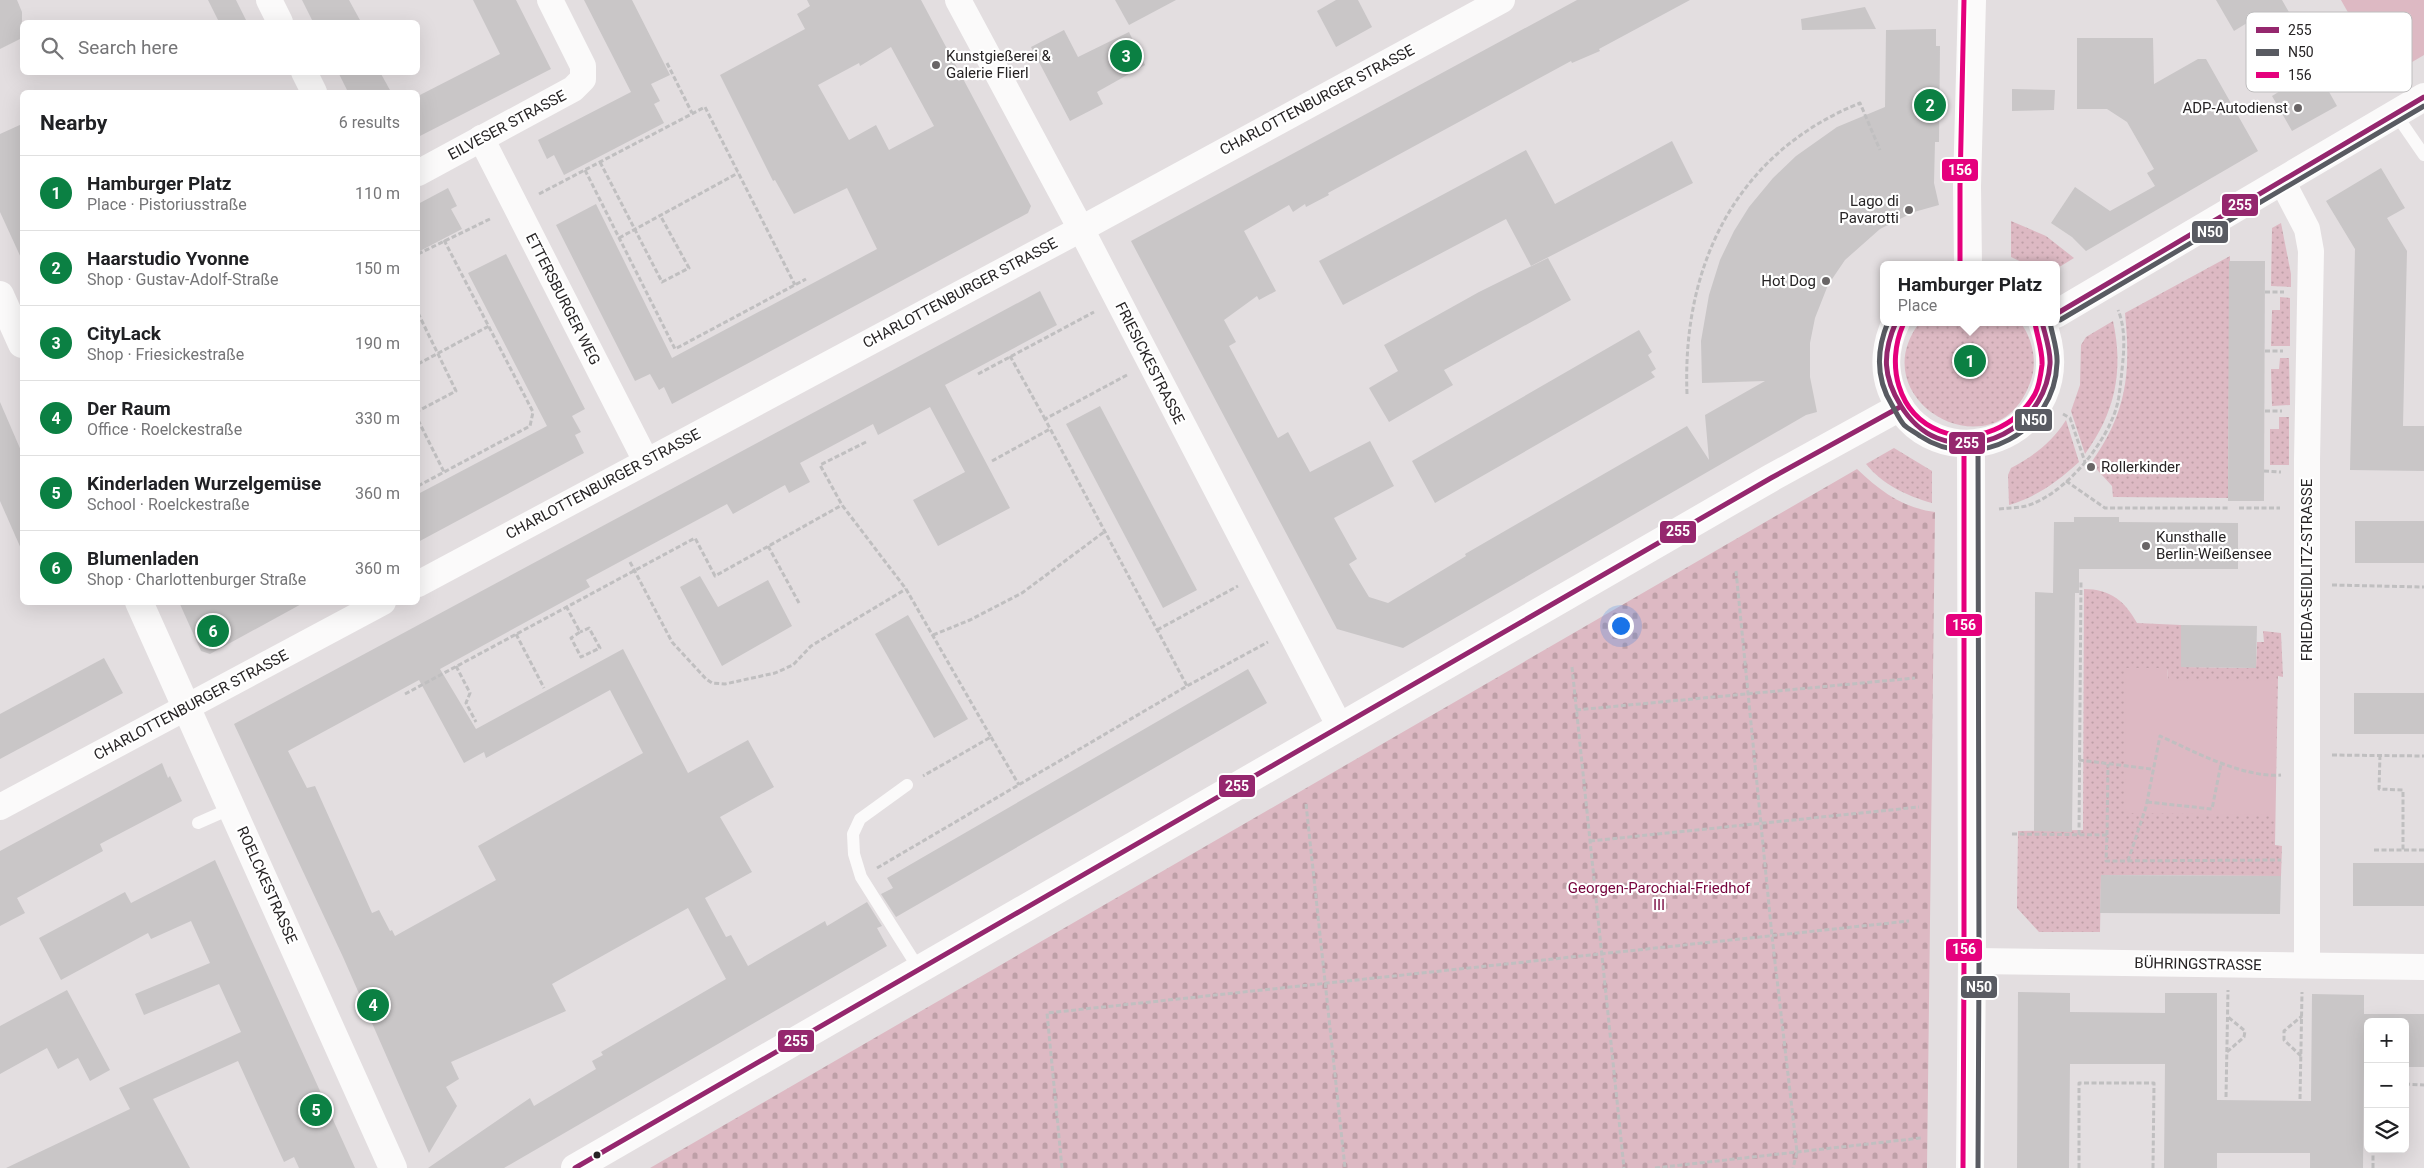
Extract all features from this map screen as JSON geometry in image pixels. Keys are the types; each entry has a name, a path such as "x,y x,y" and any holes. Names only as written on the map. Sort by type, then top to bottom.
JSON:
{"street":[{"path":"269,0 279,20"},
{"name":"EILVESER STRASSE","path":"420,172 573,89 583,79 582,66 550,0"},
{"name":"FRIESICKESTRASSE","path":"958,0 1081,229 1340,727"},
{"name":"CHARLOTTENBURGER STRASSE","path":"420,583 646,460 1081,229 1502,0"},
{"path":"1968,261 1967,186 1972,0"},
{"path":"306,75 313,90"},
{"path":"2060,312 2424,97"},
{"name":"ETTERSBURGER WEG","path":"481,138 646,460"},
{"name":"FRIEDA-SEIDLITZ-STRASSE","path":"2282,181 2307,229 2311,251 2307,508 2304,976"},
{"path":"0,295 20,340"},
{"path":"1895,326 1887,348 1886,366 1889,383 1900,407 1926,432 1950,442 1972,444 2003,437 2025,421 2041,400 2050,375 2050,348 2043,326"},
{"path":"575,1168 1771,478 1900,407"},
{"path":"1970,1168 1972,444"},
{"name":"ROELCKESTRASSE","path":"140,605 393,1168"},
{"name":"CHARLOTTENBURGER STRASSE","path":"0,807 377,605"},
{"name":"BÜHRINGSTRASSE","path":"1972,961 2304,976 2424,967"}],"lane":[{"path":"2395,113 2424,155"},
{"path":"907,786 860,819 853,834 854,854 861,877 919,969"},
{"path":"198,823 232,808"}],"path":[{"path":"667,63 692,114"},
{"path":"1687,394 1687,335 1692,308 1712,246 1741,192 1766,163 1794,138 1816,123 1860,103 1880,150"},
{"path":"534,196 705,107 795,285"},
{"path":"600,162 662,282 689,268 660,215"},
{"path":"585,170 675,349 806,279"},
{"path":"619,238 738,173"},
{"path":"420,253 497,215"},
{"path":"420,485 530,426 533,412 444,240"},
{"path":"1999,509 2026,506 2046,496 2066,481 2085,462 2101,441 2118,402 2124,348 2121,318 2118,310"},
{"path":"978,374 1094,312"},
{"path":"420,317 456,391 420,410"},
{"path":"420,363 489,326"},
{"path":"1010,356 1187,686"},
{"path":"1045,419 1128,375"},
{"path":"2063,414 2070,418 2085,462"},
{"path":"420,424 444,472"},
{"path":"992,461 1050,428"},
{"path":"866,442 820,465 842,505 906,589 1018,785"},
{"path":"2066,481 2105,508 2228,508"},
{"path":"406,694 634,569 695,538 715,576 842,505"},
{"path":"2238,508 2307,508"},
{"path":"933,634 970,620 1022,593 1104,532"},
{"path":"768,546 799,604"},
{"path":"630,562 672,642 706,679 712,683 725,684 775,673 793,665 811,646 906,589"},
{"path":"1736,571 1772,936 1797,1152 1793,1168"},
{"path":"2079,835 2081,582"},
{"path":"2307,584 2424,587"},
{"path":"1157,630 1240,586"},
{"path":"566,606 580,632"},
{"path":"589,628 600,648 581,657 571,638 580,632 589,628"},
{"path":"516,634 544,688"},
{"path":"861,877 1187,686 1269,642"},
{"path":"456,666 470,693 466,703 476,722"},
{"path":"1572,668 1624,1168"},
{"path":"1576,710 1748,692 1915,678"},
{"path":"2128,861 2147,802 2151,769 2160,736 2221,764 2272,776 2306,764 2380,755 2424,756"},
{"path":"907,786 991,737"},
{"path":"2380,755 2379,789 2402,790 2403,850"},
{"path":"2079,760 2151,769"},
{"path":"2108,764 2106,861 2306,860"},
{"path":"2147,802 2212,808 2221,764"},
{"path":"1306,804 1345,1168"},
{"path":"1590,841 1919,807"},
{"path":"2012,834 2107,835"},
{"path":"2374,850 2424,850"},
{"path":"1062,1168 1047,1013 1909,921"},
{"path":"2300,1099 2304,976"},
{"path":"2226,1097 2228,986"},
{"path":"2227,1016 2245,1032 2244,1037 2227,1052"},
{"path":"2301,1056 2284,1040 2284,1030 2302,1016"},
{"path":"2079,1168 2078,1084 2154,1083 2154,1168"},
{"path":"2409,1084 2424,1085"},
{"path":"1655,1168 1921,1138"},
{"path":"2373,1153 2373,1168"}],"green space":[{"path":"2341,0 2424,0 2424,55 2412,62 2412,12 2348,12"},
{"path":"2011,221 2046,236 2074,258 2060,267 2060,261 2020,261 2011,257"},
{"path":"2281,223 2291,274 2291,287 2271,286 2272,228"},
{"path":"2230,256 2228,498 2113,497 2112,486 2091,463 2112,427 2124,392 2127,355 2125,313"},
{"path":"2280,297 2290,298 2290,346 2271,346 2272,310 2280,310"},
{"path":"2113,321 2117,357 2114,391 2104,423 2085,454 2071,411 2080,385 2081,345 2086,337"},
{"path":"1918,326 2022,326 2031,343 2034,367 2030,383 2013,411 1990,424 1964,426 1939,417 1919,401 1907,378 1906,351"},
{"path":"2280,358 2289,358 2290,405 2272,406 2271,369 2279,369"},
{"path":"2279,417 2289,417 2289,465 2270,465 2270,429 2279,429"},
{"path":"2066,420 2079,462 2047,488 2029,498 2009,505 2008,475 2011,468 2042,448"},
{"path":"1894,448 1932,471 1932,503 1896,489 1880,478 1866,464"},
{"name":"Georgen-Parochial-Friedhof III","path":"1857,469 1883,491 1902,502 1913,507 1935,512 1927,1168 650,1168"},
{"path":"2084,589 2102,591 2116,598 2127,608 2137,623 2181,625 2181,667 2256,668 2257,642 2264,642 2263,631 2281,633 2283,677 2278,676 2275,845 2282,846 2281,876 2101,875 2100,932 2039,932 2017,908 2018,831 2083,830","holes":["2126,668 2167,668 2168,680"]},
{"path":"2126,668 2167,668 2168,680 2275,681 2275,815 2125,813"}],"building":[{"path":"0,0 17,0 22,12 20,39 0,49"},
{"path":"208,0 236,0 246,20 218,20"},
{"path":"302,0 349,0 360,20 312,20"},
{"path":"473,0 516,0 551,69 420,136 420,95 500,54"},
{"path":"584,0 632,0 670,75 651,84 660,101 654,104 664,123 564,175 554,155 547,159 538,140 631,92"},
{"path":"807,0 921,0 1031,206 1028,213 672,404 664,387 659,390 650,374 635,381 556,225 596,204 672,358 877,249 847,188 794,214 775,180 773,181 720,75 805,29 797,14 810,6","holes":["891,47 934,126 889,150 876,125 849,140 818,85 859,63 860,66"]},
{"path":"1115,0 1176,0 1129,25"},
{"path":"1336,0 1358,0 1372,27 1336,47 1317,11"},
{"path":"1577,0 1690,0 1599,49 1600,51 1572,63 1571,61 1328,193 1329,195 1306,207 1305,204 1293,212 1289,205 1244,231 1276,291 1259,300 1257,296 1224,320 1236,342 1229,346 1278,438 1288,432 1310,472 1370,441 1394,486 1334,518 1357,559 1349,564 1369,597 1388,603 1466,556 1465,554 1687,426 1709,460 1705,415 1765,381 1702,383 1701,341 1709,295 1720,260 1734,231 1749,207 1773,178 1796,156 1837,127 1885,107 1886,30 1936,29 1936,46 1940,46 1939,142 1935,142 1934,183 1939,205 1914,212 1880,229 1845,260 1828,285 1815,318 1810,343 1810,377 1817,412 1806,415 1403,648 1337,629 1131,241"},
{"path":"2216,0 2282,0 2289,12 2246,12 2246,24 2234,31"},
{"path":"1865,7 1876,29 1802,30 1801,19"},
{"path":"1064,30 1078,57 1129,32 1145,65 1097,92 1103,104 1070,121 1031,47"},
{"path":"2077,38 2153,38 2154,84 2198,59 2206,59 2258,151 2086,251 2072,237 2051,223 2075,187 2110,211 2155,186 2147,173 2154,169 2127,122 2107,109 2077,109"},
{"path":"340,75 382,75 390,90 347,90"},
{"path":"2012,89 2055,90 2054,110 2012,111"},
{"path":"2278,92 2329,92 2337,106 2292,131 2272,96"},
{"path":"20,125 20,256 0,212 0,134"},
{"path":"1672,141 1693,183 1531,266 1506,219 1343,305 1319,261 1526,150 1555,204"},
{"path":"2381,168 2405,208 2387,218 2407,251 2403,426 2424,426 2424,471 2350,470 2355,249 2326,201"},
{"path":"448,188 457,206 451,209 462,229 420,251 420,203"},
{"path":"506,254 585,409 572,416 581,432 575,435 584,453 420,541 420,493 547,426 468,273"},
{"path":"1548,258 1571,300 1444,370 1453,385 1389,422 1369,388 1398,371 1384,345 1479,292"},
{"path":"2229,261 2265,261 2264,501 2228,501"},
{"path":"1040,291 1057,325 945,385 1010,508 938,546 913,500 965,472 930,407 878,435 873,424 800,463 810,482 789,493 785,485 733,514 727,504 586,580 590,587 440,669 476,729 623,649 688,773 748,740 774,787 720,817 752,872 705,898 726,937 731,935 748,966 825,921 827,926 867,902 882,926 877,928 887,946 504,1168 428,1168 530,1098 534,1106 596,1069 592,1061 603,1055 601,1052 726,979 688,908 552,984 566,1011 451,1062 459,1079 446,1087 457,1106 429,1153 343,957 234,724","holes":["419,680 464,763 484,752 486,758 610,690 643,753 478,846 496,880 395,936 392,930 390,931 379,910 372,913 315,786 307,788 288,751"]},
{"path":"1639,330 1652,352 1648,355 1656,369 1651,372 1655,377 1435,503 1412,461"},
{"path":"0,402 20,448 20,546 0,501"},
{"path":"1100,406 1197,590 1163,608 1066,424"},
{"path":"2074,517 2119,517 2119,522 2238,523 2238,569 2079,569 2079,593 2075,593 2072,832 2034,831 2035,592 2053,593 2054,522 2074,522"},
{"path":"2355,521 2424,521 2424,563 2355,563"},
{"path":"700,576 718,607 768,580 792,626 722,666 680,587"},
{"path":"180,605 300,605 210,654 201,651"},
{"path":"908,615 968,719 934,738 875,634"},
{"path":"2181,625 2257,626 2256,668 2181,667"},
{"path":"104,658 123,693 0,759 0,714"},
{"path":"1248,669 1267,703 896,917 881,894 893,888 887,878"},
{"path":"2354,693 2424,693 2424,734 2354,734"},
{"path":"162,763 168,778 170,776 182,801 100,844 103,851 17,898 25,913 0,926 0,851"},
{"path":"215,860 355,1168 299,1168 294,1157 284,1162 238,1061 153,1099 190,1168 6,1168 130,1109 119,1088 241,1032 219,984 144,1015 135,994 210,963 191,921 151,939 148,933 61,980 39,938 125,892 131,903"},
{"path":"2353,863 2424,863 2424,906 2353,906"},
{"path":"2101,875 2281,876 2280,914 2100,913"},
{"path":"67,990 110,1070 90,1081 78,1058 58,1069 47,1048 0,1074 0,1026"},
{"path":"2018,992 2070,993 2070,1012 2165,1013 2165,993 2217,993 2217,1100 2311,1101 2312,994 2364,995 2364,1014 2424,1014 2424,1067 2409,1067 2409,1018 2364,1018 2363,1168 2310,1168 2310,1153 2217,1153 2217,1168 2164,1168 2165,1064 2070,1064 2069,1168 2017,1168"}],"transit line":[{"name":"156","path":"1960,261 1964,0"},
{"name":"255","path":"2060,312 2424,97"},
{"name":"N50","path":"2060,320 2424,106"},
{"name":"N50","path":"1887,326 1881,344 1881,375 1887,395 1902,423 1920,436 1942,447 1965,450 1988,448 2009,440 2028,426 2043,409 2053,388 2057,363 2051,326"},
{"name":"255","path":"1894,326 1888,345 1886,365 1895,395 1908,416 1921,429 1937,438 1957,443 1976,443 1995,438 2012,429 2026,417 2038,402 2046,384 2050,364 2049,348 2043,326"},
{"name":"156","path":"1903,326 1898,340 1896,371 1899,386 1905,400 1914,413 1925,423 1940,431 1968,436 1994,430 2007,423 2018,415 2035,394 2040,380 2042,365 2041,349 2036,326"},
{"name":"255","path":"575,1168 1771,478 1900,407"},
{"name":"156","path":"1963,1168 1964,444"},
{"name":"N50","path":"1978,444 1978,1168"}],"place":[{"name":"CityLack","path":"1126,56"},
{"name":"Kunstgießerei & Galerie Flierl","path":"936,65"},
{"name":"Haarstudio Yvonne","path":"1930,105"},
{"name":"ADP-Autodienst","path":"2298,108"},
{"name":"Lago di Pavarotti","path":"1909,210"},
{"name":"Hot Dog","path":"1826,281"},
{"name":"Hamburger Platz","path":"1970,361"},
{"name":"Rollerkinder","path":"2091,467"},
{"name":"Kunsthalle Berlin-Weißensee","path":"2146,546"},
{"name":"Blumenladen","path":"213,631"},
{"name":"Der Raum","path":"373,1005"},
{"name":"Kinderladen Wurzelgemüse","path":"316,1110"}]}
